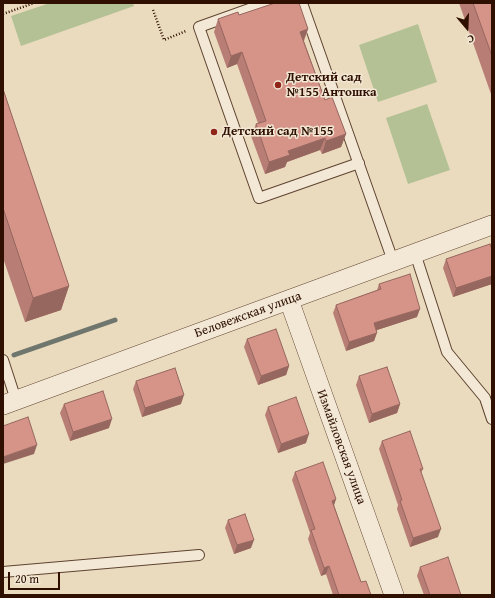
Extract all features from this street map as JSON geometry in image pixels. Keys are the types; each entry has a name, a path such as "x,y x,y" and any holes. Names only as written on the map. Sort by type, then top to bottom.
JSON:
{"street":[{"name":"Беловежская улица","path":"10,402 492,225"},
{"name":"Измайловская улица","path":"289,300 394,595"}],"lane":[{"path":"266,3 199,27 259,198 359,163"},
{"path":"302,3 393,261"},
{"path":"415,253 447,352 485,398 492,419"},
{"path":"3,360 10,402"},
{"path":"3,572 199,555"}],"path":[{"path":"3,14 34,3"},
{"path":"153,10 164,40 199,27"}],"green space":[{"path":"50,3 133,3 134,6 21,46 11,16"},
{"path":"418,24 437,82 378,102 359,45"},
{"path":"427,104 450,170 408,184 386,118"}],"building":[{"name":"Детский сад №155 Антошка","path":"275,3 299,3 308,29 300,32 325,100 332,97 346,134 326,141 325,138 288,151 290,155 269,162 256,124 266,121 242,52 231,56 218,19 238,12 239,15"},
{"path":"473,3 492,3 492,56"},
{"path":"3,89 69,286 33,298 3,208"},
{"path":"490,244 492,249 492,276 456,288 446,259"},
{"path":"410,274 420,309 374,323 377,333 349,342 336,305 381,289 379,284"},
{"path":"276,329 289,366 261,376 247,339"},
{"path":"387,367 400,404 372,414 359,376"},
{"path":"175,368 184,395 145,408 136,381"},
{"path":"103,391 112,419 73,432 64,404"},
{"path":"296,397 309,434 281,444 268,407"},
{"path":"28,417 37,445 3,457 3,426"},
{"path":"410,431 423,469 420,469 441,529 413,538 382,441"},
{"path":"323,462 336,499 332,501 361,582 366,581 371,595 339,595 329,566 324,568 311,530 315,529 295,472"},
{"path":"245,514 254,540 237,545 228,520"},
{"path":"448,557 461,595 430,595 420,567"}],"waterway":[{"path":"14,355 115,320"}],"place":[{"name":"Детский сад №155 Антошка","path":"278,85"},
{"name":"Детский сад №155","path":"214,132"}]}
